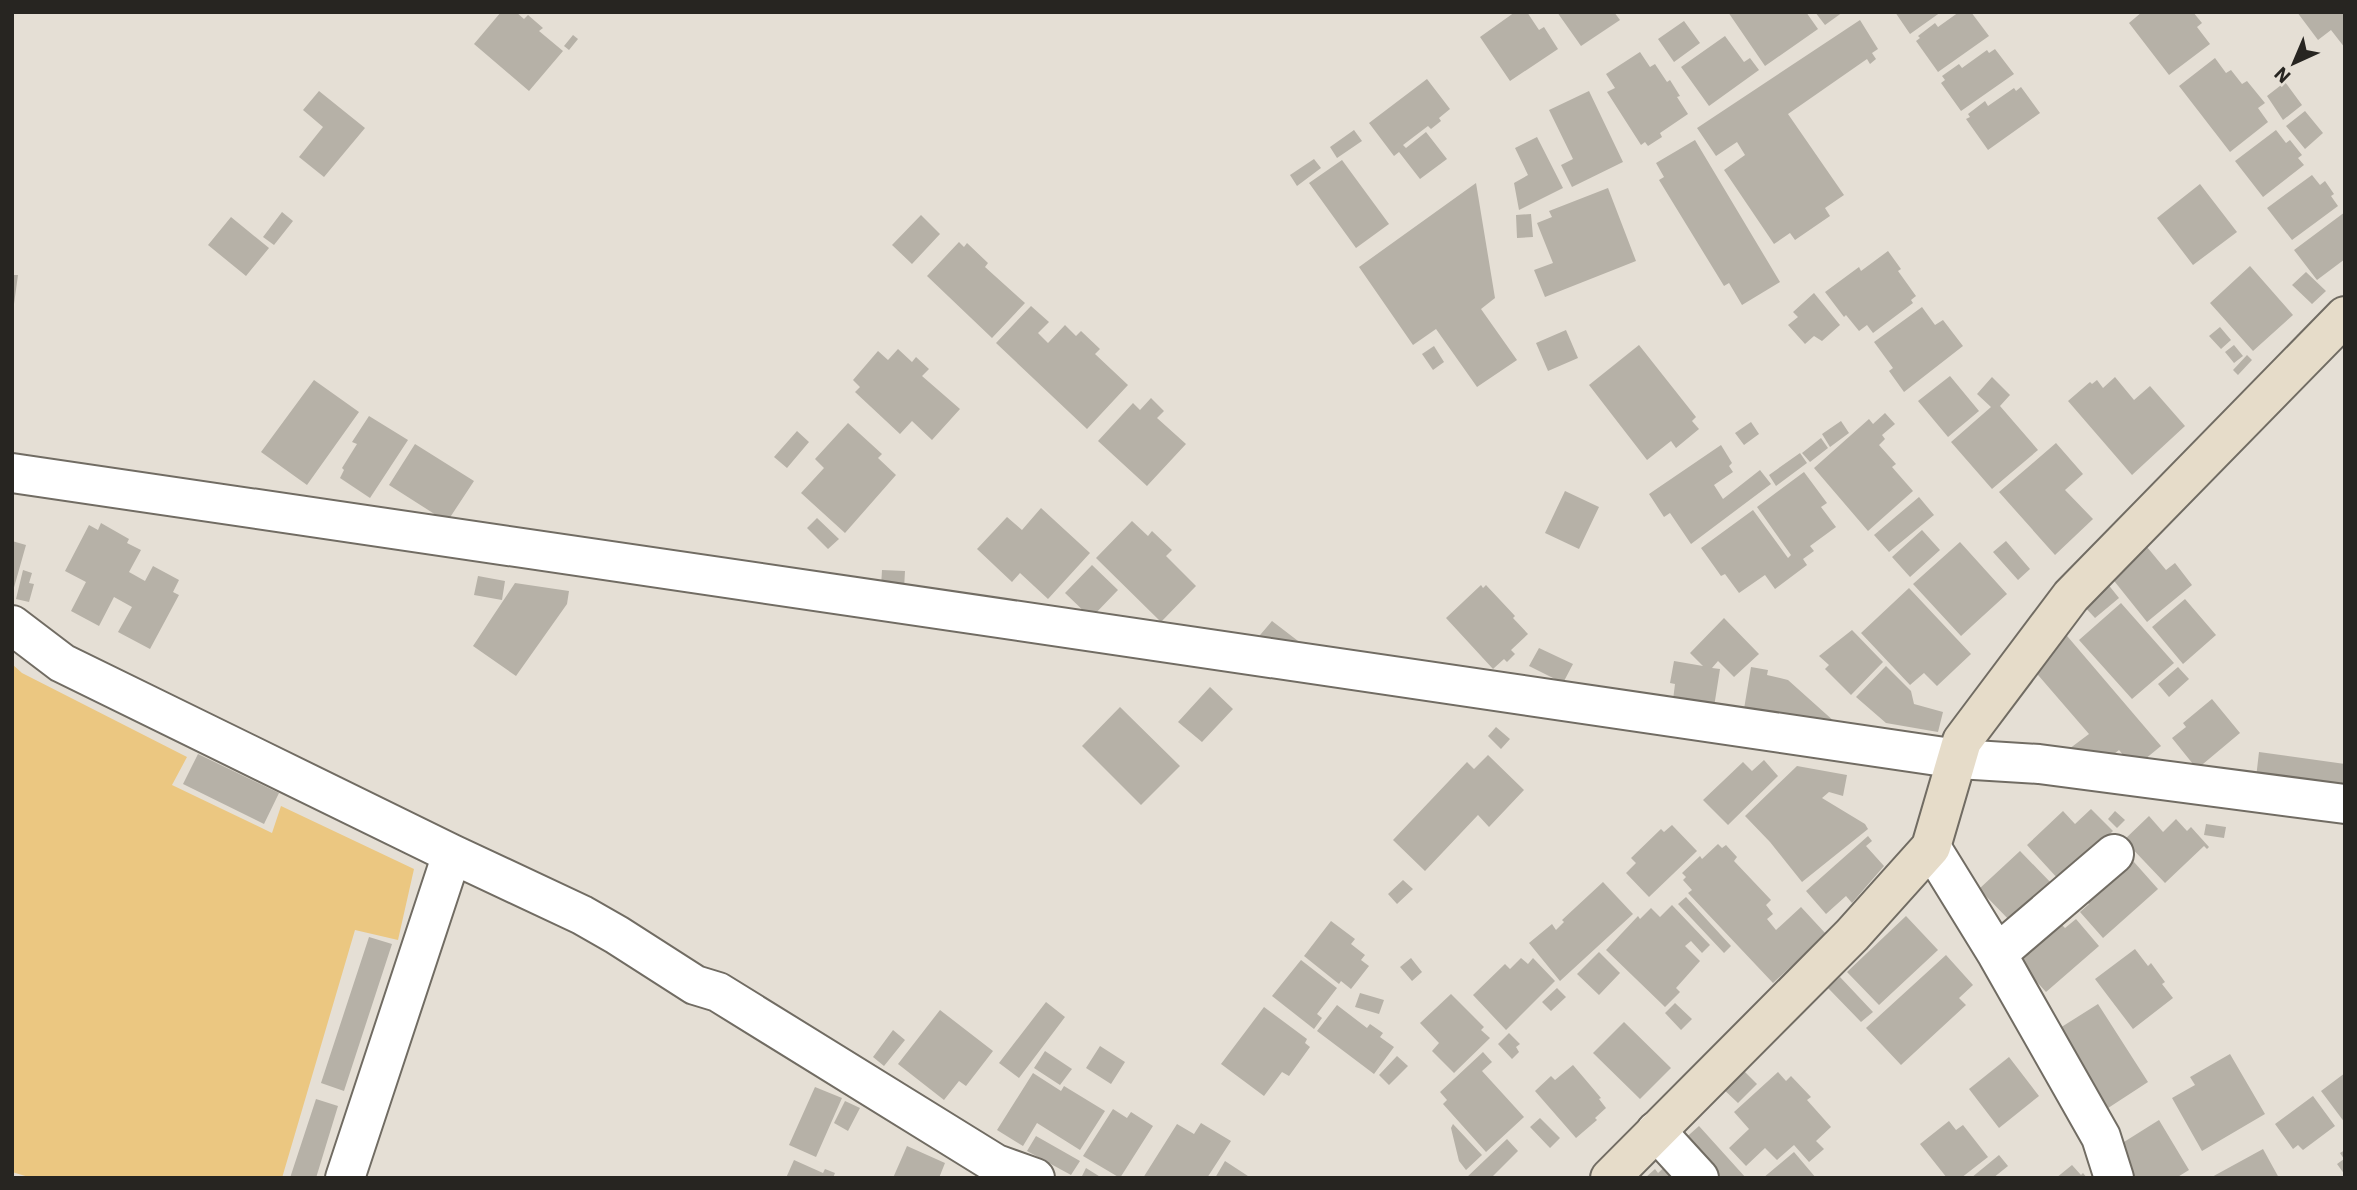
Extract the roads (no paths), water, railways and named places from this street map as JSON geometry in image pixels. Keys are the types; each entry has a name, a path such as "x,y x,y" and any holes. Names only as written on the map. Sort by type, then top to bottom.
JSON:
{"street":[{"path":"1610,1178 1852,935 1931,847 1962,741 2071,596 2345,316"},
{"path":"12,473 1958,760 2039,764 2345,804"},
{"path":"12,625 62,663 582,915 695,985 718,992 996,1164 1035,1178"},
{"path":"1931,847 1997,954 2101,1137 2115,1178"},
{"path":"345,1178 452,854"},
{"path":"1997,954 2114,854"},
{"path":"1656,1130 1699,1178"}]}
